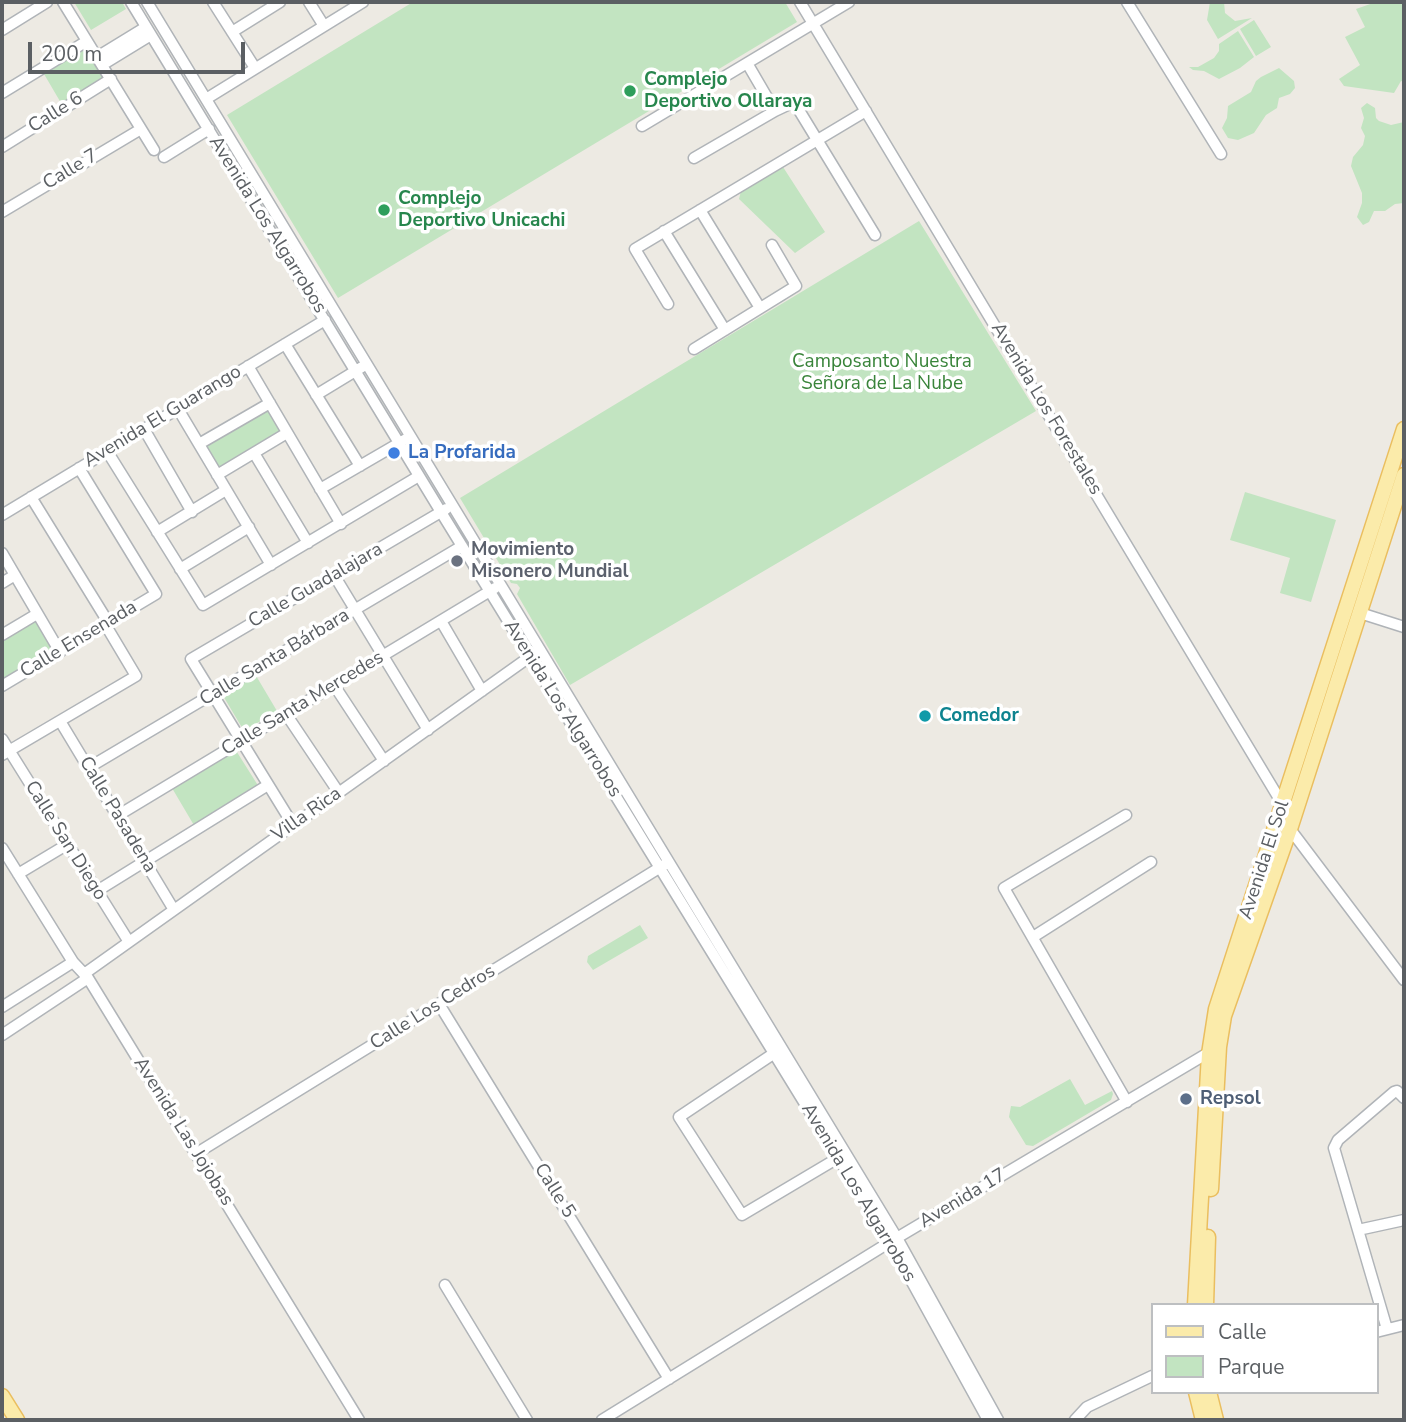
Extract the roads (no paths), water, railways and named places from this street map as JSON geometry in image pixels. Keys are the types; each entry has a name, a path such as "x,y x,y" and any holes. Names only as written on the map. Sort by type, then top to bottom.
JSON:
{"main road":[{"name":"Avenida El Sol","path":"1290,806 1404,429"},
{"name":"Avenida El Sol","path":"1195,1303 1214,1050 1283,827 1360,613 1404,475"},
{"name":"Avenida El Sol","path":"1206,1303 1214,1050"},
{"path":"1196,1394 1203,1420"},
{"path":"1210,1394 1216,1420"},
{"path":"2,1396 17,1420"}],"street":[{"path":"2,30 47,2"},
{"path":"63,2 154,150"},
{"name":"Avenida Los Algarrobos","path":"131,2 144,34 209,130 489,591 664,865 894,1240 998,1420"},
{"name":"Avenida Los Algarrobos","path":"147,2 540,649 664,865"},
{"path":"213,2 254,68"},
{"path":"232,32 279,2"},
{"path":"309,2 324,26"},
{"path":"206,99 363,2"},
{"name":"Avenida Los Forestales","path":"800,2 1290,806"},
{"path":"642,126 849,2"},
{"path":"1127,2 1221,154"},
{"path":"99,61 144,34"},
{"path":"2,93 87,41"},
{"path":"747,63 775,111"},
{"name":"Calle 6","path":"2,147 111,79"},
{"path":"694,158 794,102 875,236"},
{"path":"668,304 635,249 866,111"},
{"name":"Calle 7","path":"2,212 141,129"},
{"path":"164,157 209,130"},
{"path":"700,210 760,309"},
{"path":"664,231 725,330"},
{"path":"694,349 796,286 772,245"},
{"name":"Avenida El Guarango","path":"2,515 336,313"},
{"path":"285,344 360,466"},
{"path":"316,395 367,364"},
{"path":"248,366 341,524"},
{"path":"199,444 270,403"},
{"path":"178,409 271,565"},
{"path":"144,429 192,512"},
{"path":"217,475 287,433"},
{"path":"320,489 411,436"},
{"path":"107,452 202,605 419,476"},
{"path":"254,453 307,543"},
{"name":"Calle Ensenada","path":"2,686 156,594 79,468"},
{"path":"158,533 226,490"},
{"path":"5,752 136,676 32,497"},
{"name":"Calle Guadalajara","path":"212,695 191,659 453,505"},
{"path":"180,569 248,527"},
{"name":"Calle Santa Bárbara","path":"88,768 462,546"},
{"path":"2,553 60,652"},
{"path":"2,583 15,575"},
{"path":"334,575 428,730"},
{"name":"Calle Santa Mercedes","path":"117,816 501,584"},
{"path":"1360,613 1404,627"},
{"path":"2,635 37,614"},
{"path":"441,621 482,691"},
{"name":"Villa Rica","path":"2,1035 540,649"},
{"path":"334,685 384,761"},
{"path":"212,695 293,825"},
{"path":"286,714 339,793"},
{"name":"Calle Pasadena","path":"60,721 174,910"},
{"name":"Calle San Diego","path":"2,739 5,752 68,844 129,942"},
{"path":"97,891 268,785"},
{"path":"1126,815 1004,888 1127,1101"},
{"path":"1283,827 1404,980"},
{"path":"18,874 68,844"},
{"name":"Avenida Las Jojobas","path":"2,848 197,1153 359,1420"},
{"path":"1032,937 1152,862"},
{"name":"Calle Los Cedros","path":"197,1153 664,865"},
{"path":"2,1007 73,962"},
{"name":"Calle 5","path":"439,1004 669,1379"},
{"name":"Avenida 17","path":"602,1420 894,1240 1214,1050"},
{"path":"778,1051 679,1117 742,1215 842,1155"},
{"path":"1375,1303 1334,1147 1394,1092 1397,1091 1404,1098"},
{"path":"1358,1230 1404,1220"},
{"name":"Avenida Los Algarrobos","path":"894,1240 988,1420"},
{"path":"445,1285 527,1420"},
{"path":"1382,1331 1404,1325"},
{"path":"1074,1420 1087,1407 1150,1377"}],"place":[{"name":"Complejo Deportivo Ollaraya","path":"630,91"},
{"name":"Complejo Deportivo Unicachi","path":"384,210"},
{"name":"La Profarida","path":"394,453"},
{"name":"Movimiento Misonero Mundial","path":"457,561"},
{"name":"Comedor","path":"925,716"},
{"name":"Repsol","path":"1186,1099"}],"park label":[{"name":"Camposanto Nuestra Señora de La Nube","path":"882,373"}]}
